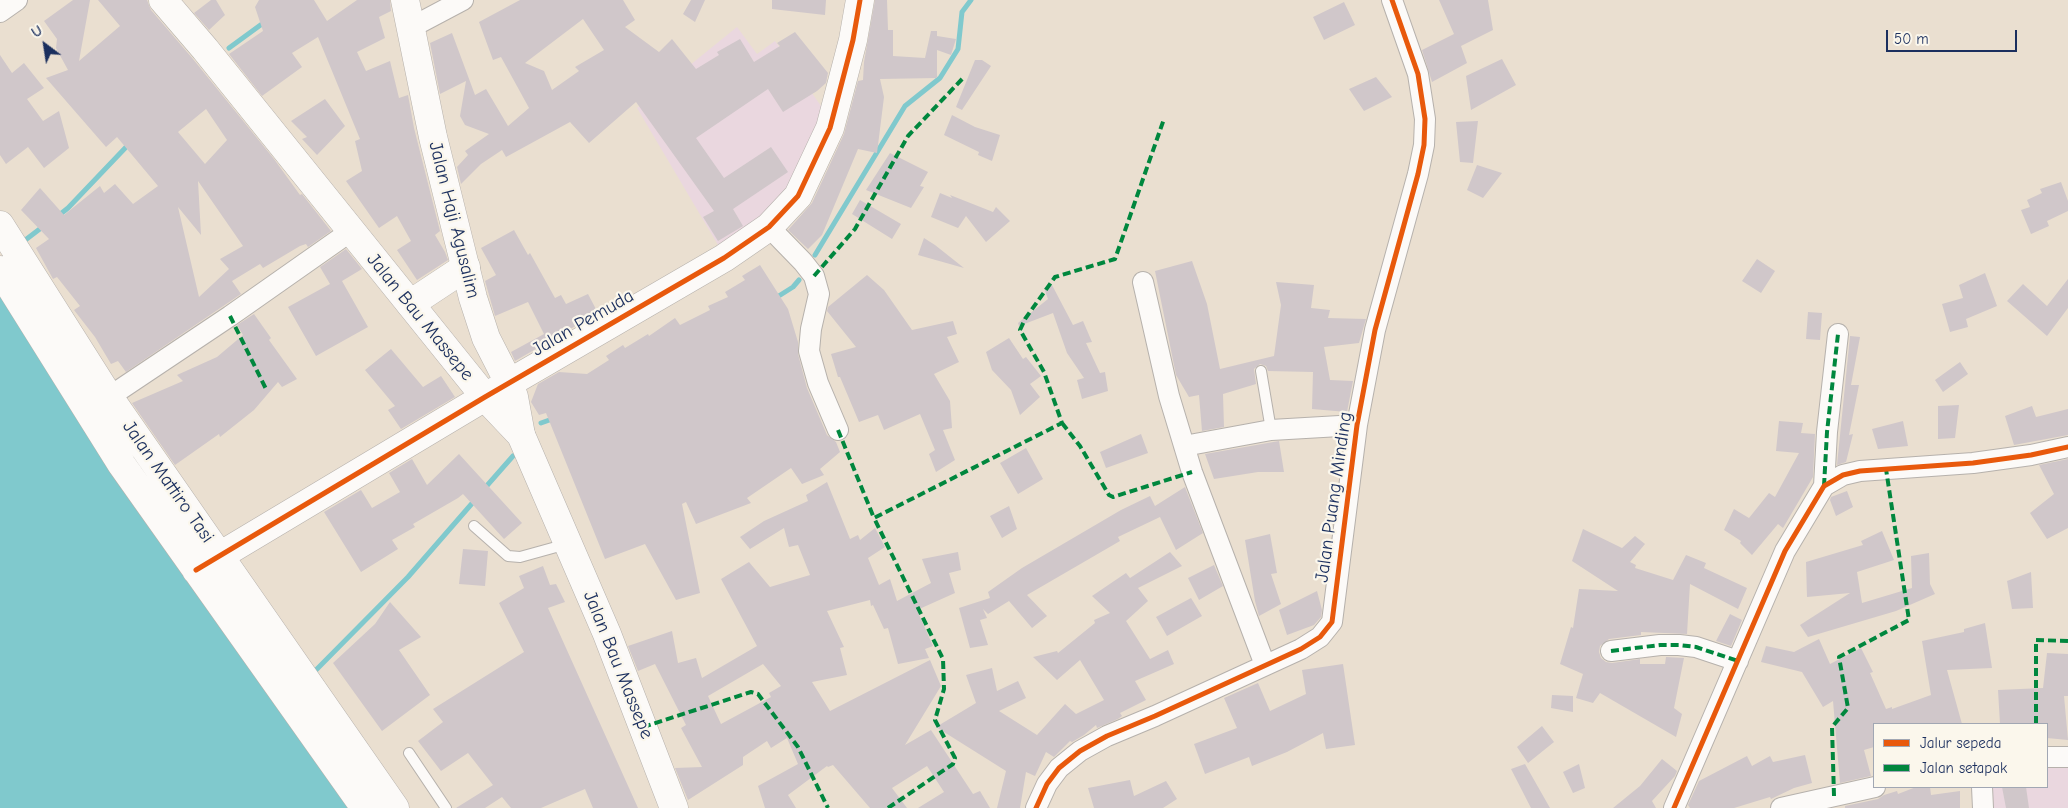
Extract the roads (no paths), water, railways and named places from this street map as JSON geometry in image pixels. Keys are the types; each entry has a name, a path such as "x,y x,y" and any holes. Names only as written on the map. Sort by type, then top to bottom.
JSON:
{"main road":[{"name":"Jalan Bau Massepe","path":"163,0 206,49 485,397 521,435 607,634 674,808"},
{"name":"Jalan Haji Agusalim","path":"405,0 433,137 479,320 509,383 514,397 521,435"},
{"name":"Jalan Pemuda","path":"196,570 485,397 724,258 769,227 798,196 830,128 853,40 860,0"},
{"name":"Jalan Mattiro Tasi","path":"0,225 109,397 395,808"},
{"path":"410,304 466,267"},
{"name":"Jalan Mattiro Tasi","path":"0,270 122,465 365,808"}],"street":[{"path":"0,12 17,0"},
{"path":"412,27 463,0"},
{"name":"Jalan Puang Minding","path":"1036,808 1047,784 1060,768 1080,751 1107,736 1155,716 1307,645 1320,636 1332,622 1357,425 1375,330 1418,174 1424,145 1425,119 1418,74 1392,0"},
{"path":"769,227 814,276 819,294 811,329 809,351 818,383 838,430"},
{"path":"109,397 230,316 351,231"},
{"path":"1143,282 1169,396 1192,472 1265,665"},
{"path":"1674,808 1785,551 1824,486 1827,432 1838,334"},
{"path":"1184,446 1271,430 1357,425"},
{"path":"1824,486 1843,475 1860,471 1973,463 2031,455 2068,447"},
{"path":"1611,651 1660,645 1679,645 1696,647 1738,661"},
{"path":"2048,757 2068,757"},
{"path":"1781,808 1836,802 1873,788"},
{"path":"1982,788 1983,808"}],"lane":[{"path":"1261,371 1271,430"},
{"path":"474,526 508,556 520,557 568,544"},
{"path":"409,753 446,808"}],"water":[{"path":"0,296 354,808 0,808"}],"waterway":[{"path":"815,255 905,106 940,78 958,49 962,12 971,0"},
{"path":"229,48 266,21"},
{"path":"58,216 68,208 129,144"},
{"path":"24,241 45,225"},
{"path":"774,299 793,287 799,280"},
{"path":"541,423 555,418"},
{"path":"484,489 513,456"},
{"path":"316,670 408,577 475,500"}]}
